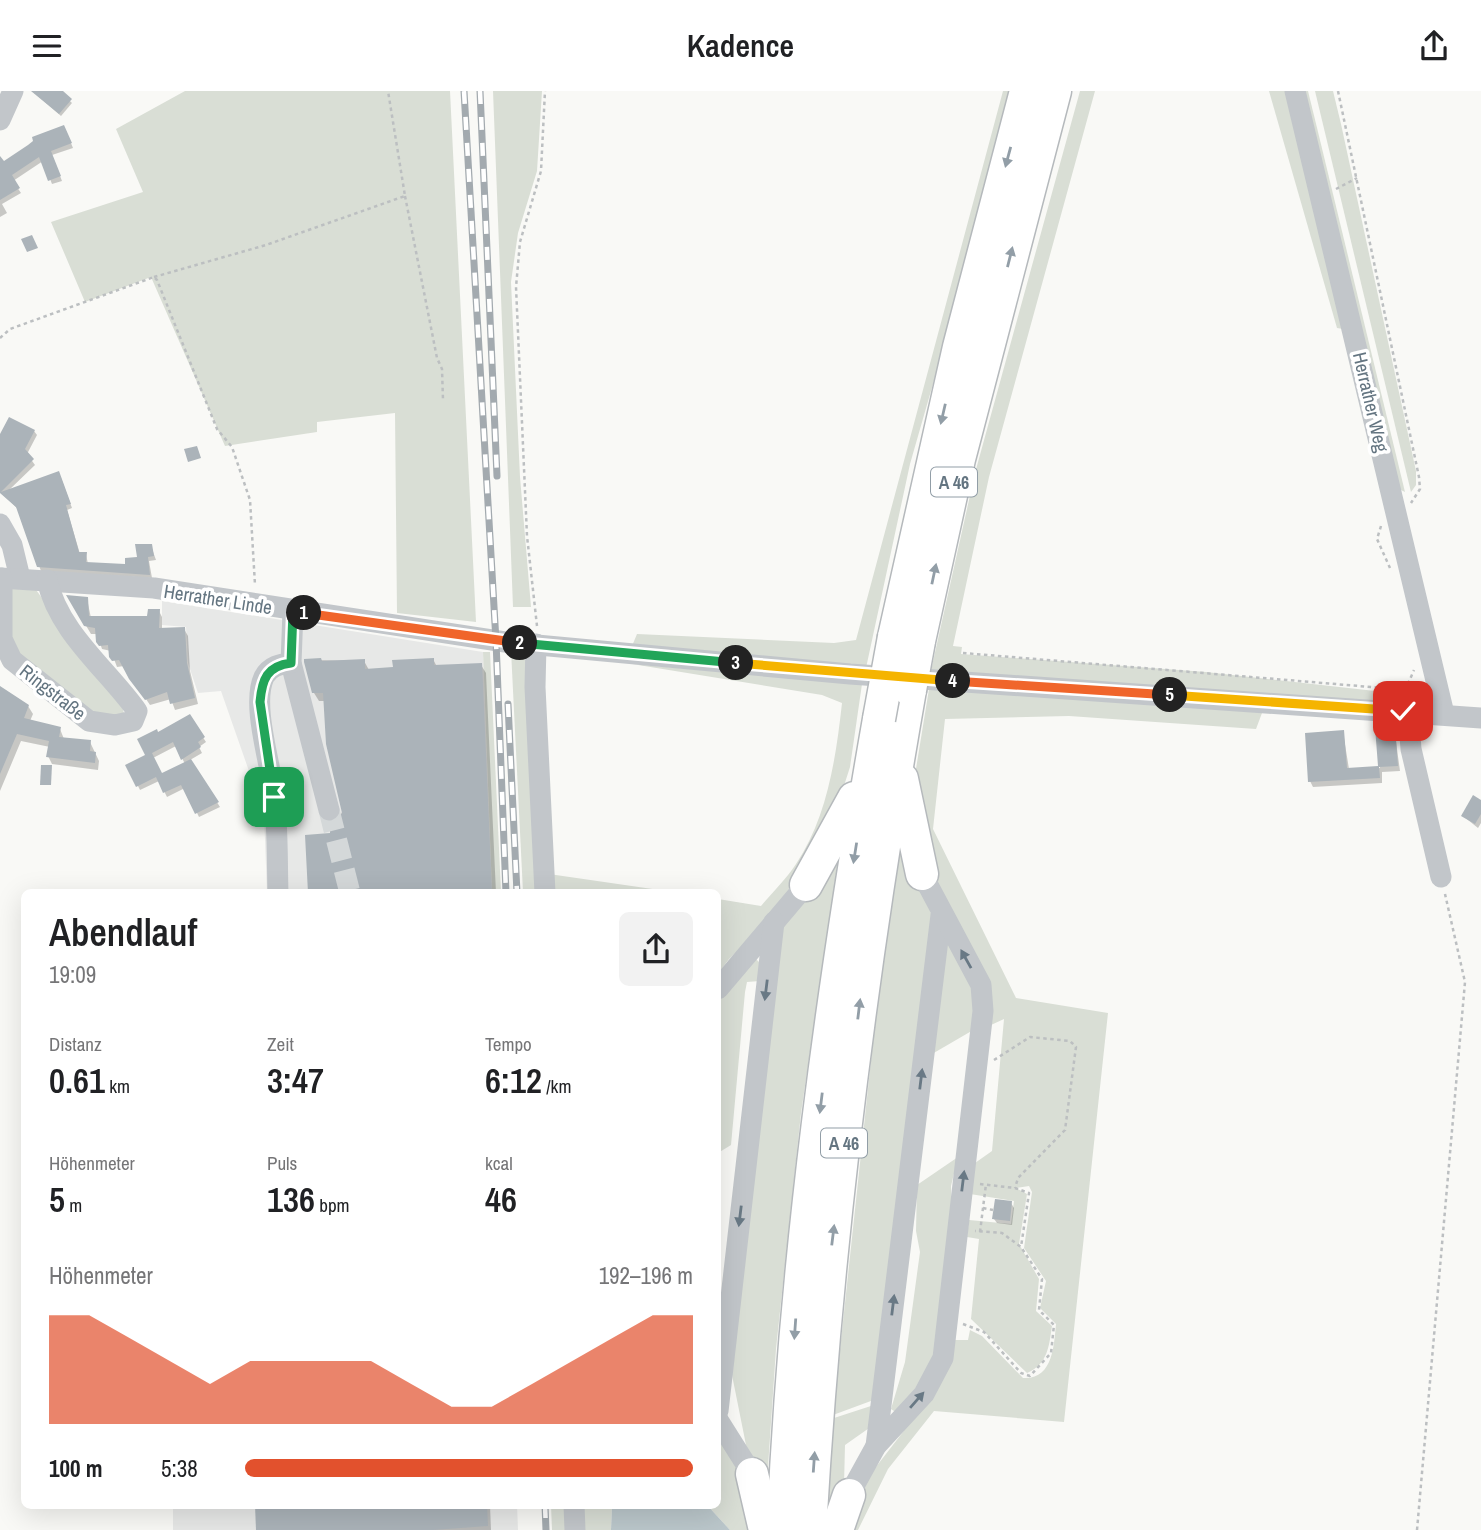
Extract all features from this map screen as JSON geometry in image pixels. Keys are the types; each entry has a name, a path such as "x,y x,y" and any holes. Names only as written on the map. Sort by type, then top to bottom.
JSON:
{"highway":[{"name":"A 46","path":"810,1530 830,1261 885,760 959,347 1026,91"},
{"name":"A 46","path":"907,639 962,447 1055,91"},
{"name":"A 46","path":"783,1530 799,1280 842,936 885,760"},
{"path":"885,760 922,874"},
{"path":"806,885 885,760"},
{"path":"752,1474 765,1530"},
{"path":"836,1530 849,1495"}],"street":[{"path":"0,120 13,91"},
{"name":"Herrather Weg","path":"1295,91 1444,714"},
{"path":"0,524 12,545 7,578"},
{"name":"Herrather Linde","path":"7,578 154,588 293,611 536,644 850,674 1481,718"},
{"name":"Ringstraße","path":"7,578 2,639 12,660 89,721 115,725 133,721 137,711 98,666 55,607 47,580"},
{"path":"293,611 291,663 329,810"},
{"path":"536,644 535,687 545,889"},
{"path":"278,889 274,797 260,702 264,677 278,664 291,663"},
{"path":"1408,711 1411,749 1441,877"},
{"path":"849,1495 876,1446 924,1394 943,1358 983,1011 981,985 941,915 922,874"},
{"path":"721,985 806,885"},
{"path":"876,1446 941,915"},
{"path":"721,1385 774,922"},
{"path":"721,1425 752,1474"},
{"path":"574,1509 575,1530"}],"path":[{"path":"388,91 436,358 442,369 443,400"},
{"path":"536,644 537,618 527,536 516,287 520,242 541,171 545,91"},
{"path":"1336,188 1357,178"},
{"path":"0,338 10,329 154,277 266,245 405,196"},
{"path":"154,277 169,303 217,429 233,447 250,500 257,605"},
{"path":"963,653 1384,689"},
{"path":"1417,1530 1465,982 1441,877"},
{"path":"976,1071 1030,1037 1070,1041 1076,1047 1065,1130 1018,1178 1015,1188"},
{"path":"963,1181 1015,1188 1028,1193 1021,1247"},
{"path":"980,1232 986,1184"},
{"path":"947,1317 984,1332 1021,1373 1030,1376 1051,1353 1054,1325 1039,1310 1042,1279 1021,1247 1002,1233 958,1230"}],"shaded area":[{"path":"185,91 450,91 476,622 397,613 395,413 317,422 317,432 225,446 151,277 85,302 51,222 143,192 116,129"},
{"path":"493,91 542,91 537,171 518,233 511,282 520,477 531,607 513,607"},
{"path":"1003,91 1017,91 910,464 866,668 632,646 637,634 834,643 856,640"},
{"path":"1080,91 1095,91 989,477 953,646 962,647 961,654 1206,672 1384,692 1398,693 1414,682 1423,690 1411,704 930,675 975,473"},
{"path":"1269,91 1286,91 1343,329 1337,328"},
{"path":"1304,91 1308,91 1405,492 1399,489"},
{"path":"1315,91 1333,91 1341,124 1416,471 1416,485 1411,492"},
{"path":"31,583 124,714 92,719 11,646 8,585"},
{"path":"162,601 483,652 492,889 267,889 264,814 221,691 198,693 188,663 186,627 162,625"},
{"path":"511,650 526,660 542,889 523,889"},
{"path":"483,652 490,652 501,889 492,889"},
{"path":"632,664 862,684 850,767 833,820 771,919 721,970 721,899 761,906 796,864 807,846 823,807 837,745 842,703 822,695"},
{"path":"929,689 1225,707 1262,713 1256,729 1069,716 945,719 933,829 1016,998 1108,1013 1064,1422 934,1411 888,1469 858,1530 844,1530 872,1472 903,1432 953,1340 968,1340 970,1330 982,1336 1023,1378 1033,1377 1041,1373 1050,1360 1056,1324 1040,1308 1046,1281 1024,1248 1032,1192 1029,1186 1016,1188 1027,1194 1019,1244 1039,1279 1036,1311 1052,1326 1043,1359 1027,1373 971,1319 979,1239 967,1237 969,1220 1011,1224 1014,1201 970,1194 975,1163 992,1151 1004,1019 991,1025 929,873 914,781"},
{"path":"902,830 933,919 879,1398 833,1415 882,958"},
{"path":"840,846 801,1113 776,1349 766,1496 747,1450 730,1365 781,929"},
{"path":"549,874 652,889 550,889"},
{"path":"947,940 972,984 975,1029 932,1054"},
{"path":"754,957 761,964 760,981 747,982 731,1145 721,1151 721,997 724,989"},
{"path":"958,1157 951,1186 952,1219 933,1365 897,1413 891,1409 905,1362 920,1252 916,1231 917,1185"},
{"path":"877,1404 872,1426 845,1445 844,1485 823,1530 831,1419"},
{"path":"721,1437 739,1469 758,1530 730,1530 711,1509 721,1509"},
{"path":"173,1509 517,1509 518,1530 173,1530"},
{"path":"551,1509 612,1509 611,1530 552,1530"},
{"path":"612,1509 711,1509 730,1530 611,1530"}],"building":[{"path":"31,91 63,91 72,99 59,114"},
{"path":"64,125 72,143 51,151 61,176 48,181 39,157 12,175 20,188 0,200 0,156 4,161 33,141 32,137"},
{"path":"32,235 38,248 27,252 21,239"},
{"path":"9,417 35,430 25,449 34,459 1,492 59,471 71,504 66,505 79,552 87,552 86,562 125,564 125,558 137,557 135,544 152,544 154,556 148,557 150,575 37,567 16,507 0,493 0,434"},
{"path":"197,446 201,458 188,462 184,449"},
{"path":"66,595 88,597 89,616 147,616 148,609 160,609 159,628 185,627 187,663 195,698 170,704 167,692 145,700 119,660 112,661 109,657 108,645 99,646 95,628 84,626"},
{"path":"434,658 434,665 482,663 492,889 308,889 305,835 330,833 330,823 338,820 342,813 326,744 323,693 312,693 304,659 365,659 365,669 393,667 392,660"},
{"path":"0,686 29,705 24,718 61,727 59,737 91,740 90,751 96,752 95,763 46,757 49,741 17,734 0,774"},
{"path":"190,714 205,737 198,742 201,747 181,760 173,742 152,753 162,773 191,759 219,802 195,814 181,785 163,793 156,777 136,787 125,765 145,755 137,739 157,729 158,732"},
{"path":"1395,726 1398,766 1379,767 1380,778 1308,782 1305,733 1344,730 1347,768 1378,766 1375,727"},
{"path":"41,765 52,765 51,785 40,785"},
{"path":"1473,795 1481,800 1481,814 1475,824 1461,816"},
{"path":"995,1199 1012,1201 1010,1221 992,1219"},
{"path":"255,1509 487,1509 488,1526 433,1530 256,1530"}],"tunnel":[{"path":"329,810 349,889"}],"railway":[{"path":"464,91 496,641 506,889"},
{"path":"480,91 497,476"},
{"path":"508,704 517,889"},
{"path":"545,1509 546,1530"}],"route":[{"path":"274,797 260,702 261,689 264,677 270,670 278,664 291,663 293,611 496,641 850,674 1403,711"}]}
